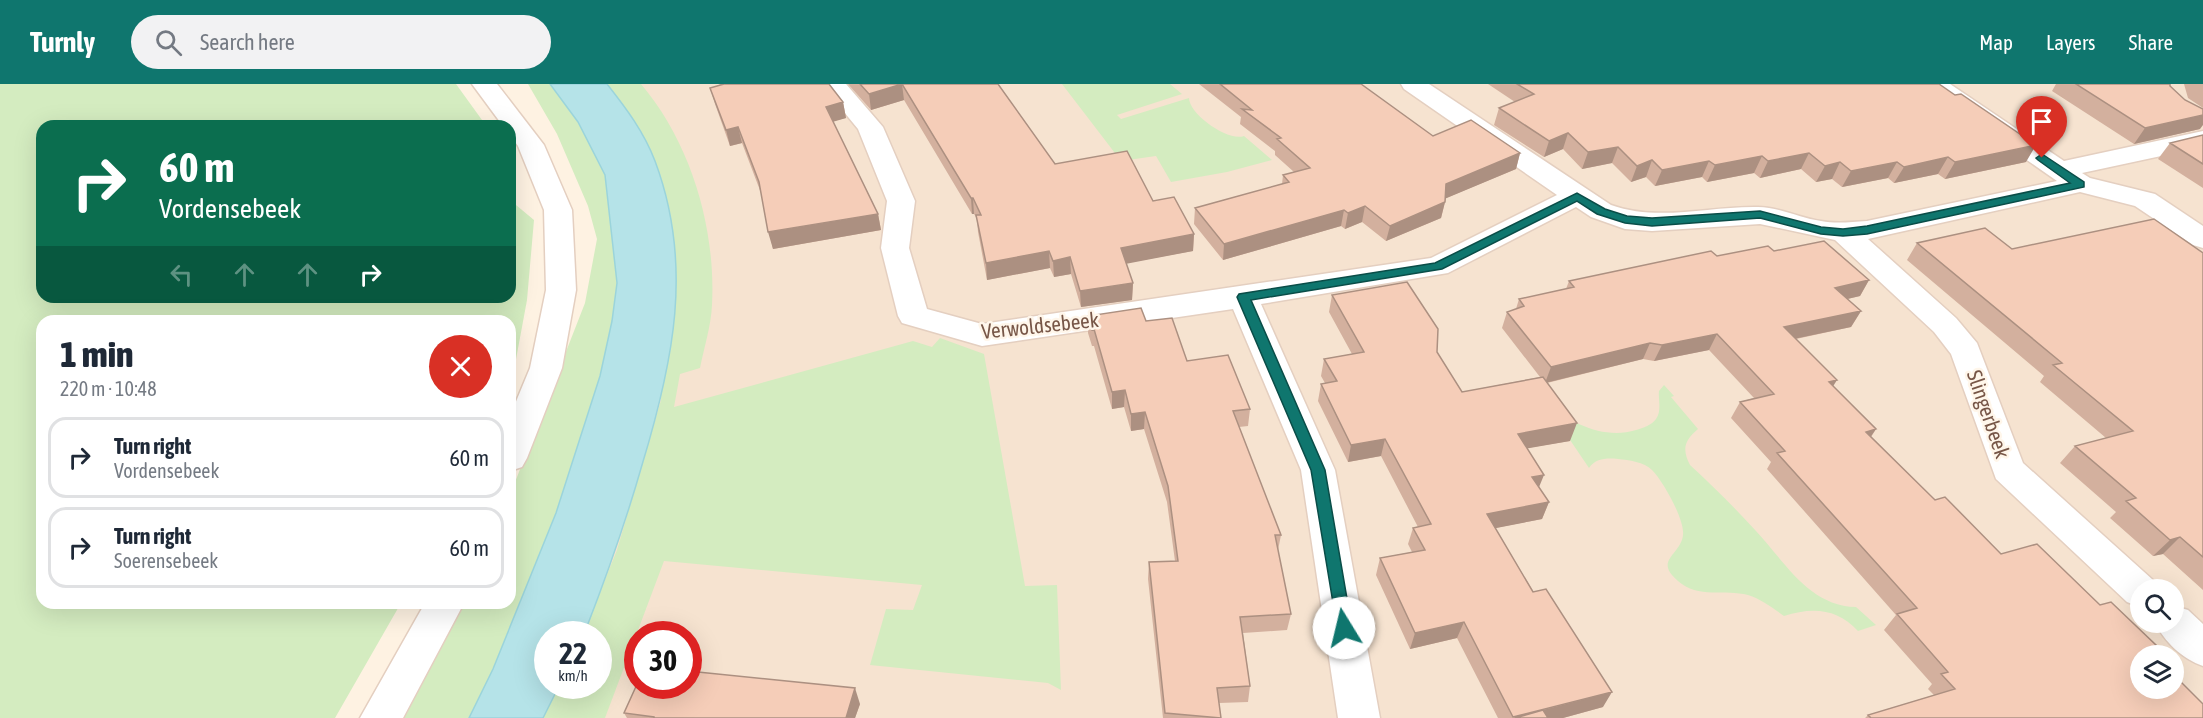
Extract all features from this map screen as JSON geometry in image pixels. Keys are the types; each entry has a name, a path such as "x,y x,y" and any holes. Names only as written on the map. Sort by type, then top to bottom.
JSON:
{"street":[{"path":"484,84 512,120"},
{"name":"Verwoldsebeek","path":"832,84 870,127 900,201 895,248 912,316 982,335 1243,297"},
{"path":"1413,84 1601,211 1625,220 1652,222 1760,215 1821,230 1843,232 1867,230 2070,177 2203,139"},
{"path":"1934,84 2070,177 2145,200 2203,239"},
{"path":"516,126 531,145 558,210 561,290 546,368 516,443"},
{"path":"1359,718 1318,470 1243,297 1438,266 1577,196"},
{"name":"Slingerbeek","path":"1843,232 1945,325 1966,351 2008,470 2130,582"},
{"path":"381,718 442,609"},
{"path":"2184,631 2203,649"}],"shaded area":[{"path":"582,84 2203,84 2203,718 506,718 534,648 534,699 612,699 612,621 545,621 636,395"}],"green space":[{"path":"0,84 456,84 482,120 36,120 36,303 516,303 516,205 534,220 527,300 516,359 516,315 36,315 36,609 398,609 335,718 0,718"},
{"path":"528,84 550,84 578,122 605,175 617,283 612,321 600,376 556,513 493,669 469,718 396,718 460,609 516,609 516,480 585,303 597,239 588,206 557,134"},
{"path":"607,84 641,84 659,107 686,160 697,188 704,217 710,246 712,276 710,321 700,368 680,374 674,407 913,341 932,347 940,338 984,354 1025,586 1057,585 1061,690 1048,683 870,665 886,609 913,610 922,585 664,561 641,621 624,621 624,667 605,718 543,718 552,699 612,699 612,621 588,621 617,550 661,400 640,130"},
{"path":"1062,84 1170,84 1182,94 1117,115 1121,119 1189,98 1195,112 1210,125 1229,135 1244,136 1272,160 1227,172 1171,182 1156,156 1121,161"},
{"path":"1664,385 1698,429 1687,441 1685,450 1690,465 1740,514 1811,591 1839,605 1856,607 1876,625 1858,631 1842,618 1814,611 1784,616 1748,595 1694,590 1686,587 1671,574 1668,562 1681,542 1683,528 1672,501 1657,475 1645,465 1622,459 1602,459 1589,468 1547,406 1589,428 1624,433 1650,425 1654,421 1659,412 1659,391"}],"water":[{"path":"550,84 607,84 634,121 651,150 667,200 674,238 675,314 670,351 663,389 636,486 589,621 534,621 534,699 552,699 543,718 469,718 493,669 556,513 600,376 612,321 617,283 605,175 578,122"}],"building":[{"path":"724,84 829,84 843,102 826,107 878,214 768,232 759,182 738,127 726,130 710,88"},
{"path":"860,84 902,84 869,94"},
{"path":"902,84 998,84 1055,164 1127,151 1153,201 1174,197 1194,234 1121,248 1133,283 1080,291 1070,257 1053,261 1049,251 986,263 976,215 981,215 973,198"},
{"path":"1220,84 1361,84 1433,136 1471,120 1520,153 1446,184 1445,202 1390,226 1365,206 1348,213 1344,210 1224,244 1195,208 1289,182 1283,175 1310,168 1277,139 1281,138 1242,109 1252,110"},
{"path":"1517,84 1939,84 1955,95 1961,94 2036,145 1955,162 1948,157 1904,167 1897,162 1851,171 1840,162 1825,166 1809,153 1768,161 1762,156 1715,165 1709,161 1662,170 1652,160 1637,166 1618,147 1588,152 1568,133 1549,141 1499,108 1534,94"},
{"path":"2076,84 2170,84 2185,100 2203,109 2203,115 2145,128"},
{"path":"2203,135 2203,164 2170,143"},
{"path":"2154,219 2203,253 2203,557 2180,537 2170,540 2126,501 2136,498 2075,446 2133,431 2053,365 2062,363 1917,243 1985,228 2012,249"},
{"path":"1824,241 1869,280 1835,288 1861,311 1784,327 1837,380 1829,382 1876,429 1866,432 1935,500 1945,497 2001,554 2037,544 2100,605 2111,602 2130,620 2130,633 2143,633 2156,645 2130,645 2130,699 2184,699 2184,685 2203,704 2203,718 1871,718 1868,715 1955,689 1941,674 1948,672 1897,614 1917,608 1777,453 1785,451 1740,402 1774,394 1717,334 1662,345 1650,343 1551,367 1507,312 1524,306 1519,299 1574,287 1569,281 1711,251 1717,256 1768,246 1774,251"},
{"path":"1407,282 1438,329 1437,352 1462,392 1543,377 1577,423 1518,434 1544,475 1532,477 1549,502 1487,514 1533,592 1546,589 1612,692 1513,717 1464,622 1415,633 1380,558 1425,550 1413,528 1431,524 1385,439 1351,445 1321,384 1337,381 1324,359 1364,352 1332,295"},
{"path":"1141,308 1146,321 1172,318 1187,361 1228,355 1250,409 1233,411 1281,535 1275,535 1291,614 1240,617 1250,686 1217,688 1221,718 1165,713 1149,562 1178,561 1168,486 1145,412 1131,414 1125,390 1112,392 1094,329 1092,330 1088,316"},
{"path":"702,672 855,688 846,718 654,718 624,713 630,699 702,699"},
{"path":"1543,710 1548,718 1515,718"}],"route":[{"path":"1344,628 1318,470 1243,297 1438,266 1577,196 1601,211 1625,220 1652,222 1760,215 1821,230 1843,232 1867,230 2080,184 2042,158"}]}
